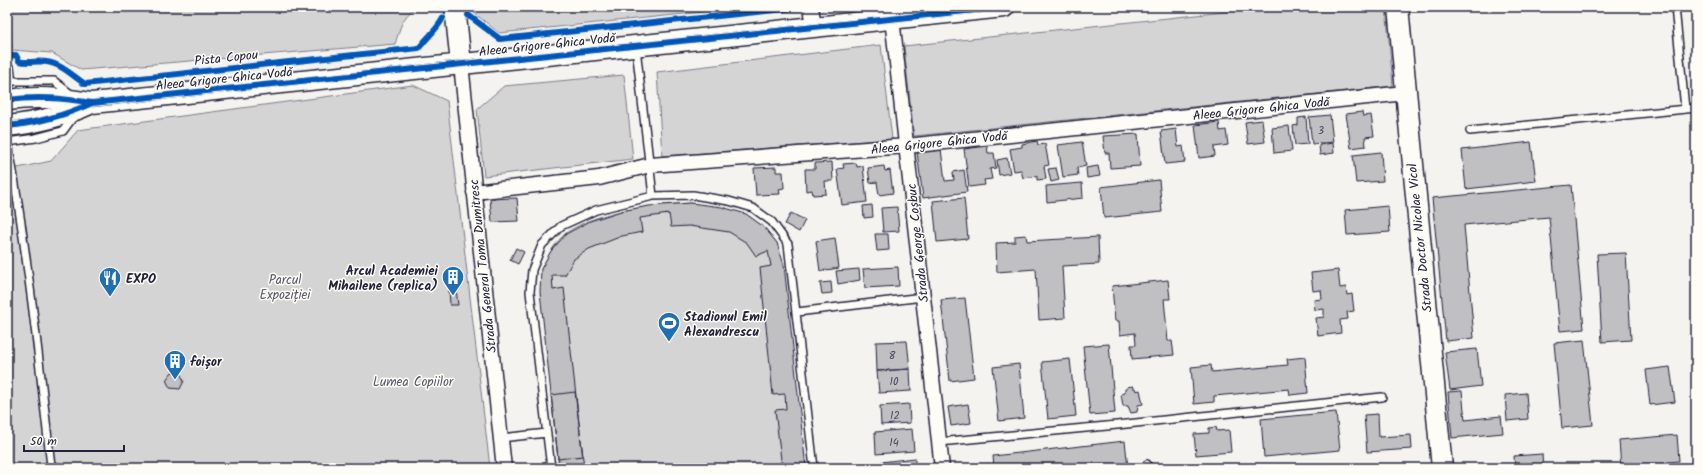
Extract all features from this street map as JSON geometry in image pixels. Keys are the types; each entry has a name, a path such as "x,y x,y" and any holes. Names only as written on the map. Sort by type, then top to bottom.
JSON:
{"main road":[{"path":"455,7 461,64"},
{"name":"Aleea Grigore Ghica Vodă","path":"7,137 37,122 83,105 814,26 1004,7"},
{"name":"Strada Doctor Nicolae Vicol","path":"1398,7 1405,93 1442,468"},
{"name":"Aleea Grigore Ghica Vodă","path":"7,83 32,97 60,98 83,105"}],"street":[{"path":"811,7 814,26"},
{"name":"Strada George Coșbuc","path":"892,18 942,468"},
{"name":"Strada General Toma Dumitresc","path":"461,64 504,468"},
{"name":"Aleea Grigore Ghica Vodă","path":"474,192 599,178 650,165 907,146 1405,93"}],"lane":[{"path":"1675,7 1685,109"},
{"path":"636,46 653,196"},
{"path":"1470,131 1696,108"},
{"path":"7,137 17,192 37,338 52,466"},
{"path":"551,468 530,292 532,270 542,245 561,226 596,210 653,196 694,195 729,201 753,208 772,222 788,244 814,468"},
{"path":"797,312 923,297"},
{"path":"939,442 1382,397"},
{"path":"501,438 547,433"},
{"path":"43,468 52,466 60,468"}],"green space":[{"path":"10,7 417,7 405,18 395,44 81,70 52,53 12,50"},
{"path":"473,7 752,7 499,33 473,12"},
{"path":"1272,7 1386,7 1393,86 914,136 904,46"},
{"path":"881,45 892,139 662,156 657,72"},
{"path":"624,75 633,159 484,176 477,109 504,86"},
{"name":"Parcul Expoziției","path":"413,85 447,101 490,468 7,468 7,169 51,161 78,130"},
{"name":"Stadionul Emil Alexandrescu","path":"691,203 746,214 764,227 777,243 806,468 559,468 541,269 558,241 566,233 579,225 609,214 626,210 660,205"}],"building":[{"path":"1362,112 1363,116 1371,115 1374,136 1365,137 1366,146 1351,148 1346,114"},
{"path":"1330,115 1333,142 1312,144 1309,117"},
{"path":"1306,117 1308,144 1295,145 1293,126 1298,125 1298,118"},
{"path":"1262,120 1265,142 1248,144 1245,122"},
{"path":"1219,122 1220,131 1226,130 1228,145 1214,147 1215,156 1199,158 1195,125"},
{"path":"1289,126 1292,151 1274,153 1272,128"},
{"path":"1176,129 1178,147 1183,146 1185,162 1165,164 1161,131"},
{"path":"1138,134 1140,166 1110,168 1109,153 1105,153 1103,136"},
{"path":"1037,141 1038,145 1045,144 1049,165 1044,166 1046,179 1037,180 1037,176 1023,178 1021,170 1014,171 1010,149 1022,147 1022,144"},
{"path":"1082,142 1086,166 1077,168 1078,175 1063,177 1058,145"},
{"path":"1531,142 1536,181 1466,189 1462,150"},
{"path":"1333,143 1334,153 1320,155 1319,145"},
{"path":"987,146 988,153 994,153 996,168 990,169 992,179 984,180 985,185 969,187 964,149"},
{"path":"941,149 945,181 954,180 953,172 964,170 967,192 923,198 917,152"},
{"path":"1381,152 1383,181 1356,183 1353,155"},
{"path":"1007,158 1010,173 999,175 997,160"},
{"path":"832,162 833,181 825,181 826,194 813,195 812,190 806,191 805,169 815,169 815,163"},
{"path":"856,163 857,167 863,166 867,202 842,205 837,169 844,168 843,164"},
{"path":"884,166 885,171 890,170 893,193 879,195 877,182 870,183 868,168"},
{"path":"1098,166 1100,176 1087,178 1086,168"},
{"path":"776,167 776,172 783,172 784,188 779,189 780,194 756,195 754,168"},
{"path":"1056,168 1059,180 1051,182 1048,169"},
{"path":"1159,180 1162,212 1104,218 1101,187"},
{"path":"1082,183 1083,198 1047,202 1046,186"},
{"path":"1571,185 1584,329 1560,331 1549,217 1464,225 1474,338 1446,341 1432,198"},
{"path":"517,198 519,221 492,222 490,199"},
{"path":"964,198 968,239 937,242 933,201"},
{"path":"691,203 722,207 746,214 764,227 777,243 784,265 806,468 782,468 775,410 786,409 785,394 773,395 760,268 771,266 768,251 756,256 747,243 729,232 689,226 671,227 669,214 640,218 642,232 622,236 589,249 574,259 565,275 552,275 553,290 564,288 584,468 559,468 540,292 541,269 551,251 566,234 590,221 621,211 649,206"},
{"path":"872,205 873,217 864,218 863,206"},
{"path":"1388,206 1390,232 1347,235 1345,210"},
{"path":"897,207 899,231 883,232 881,208"},
{"path":"791,213 805,220 799,232 785,224"},
{"path":"875,234 888,234 889,250 877,251"},
{"path":"1026,235 1027,241 1098,237 1099,264 1062,266 1065,318 1039,320 1036,269 997,272 996,243 1015,242 1015,236"},
{"path":"835,238 839,268 820,271 816,241"},
{"path":"516,248 524,252 518,264 510,260"},
{"path":"1626,253 1631,340 1602,342 1597,254"},
{"path":"898,267 899,286 865,288 863,269"},
{"path":"859,269 860,280 838,284 836,271"},
{"path":"1338,270 1340,288 1346,287 1347,295 1352,294 1354,311 1347,312 1348,319 1340,320 1341,333 1318,336 1316,318 1324,317 1324,309 1315,310 1314,300 1322,299 1321,290 1313,291 1311,273"},
{"path":"1168,280 1170,299 1164,299 1168,341 1172,341 1174,355 1132,359 1131,345 1136,345 1135,333 1120,335 1119,321 1115,321 1112,286"},
{"path":"831,282 832,293 822,294 820,283"},
{"name":"Arcul Academiei Mihailene (replica)","path":"456,289 458,305 450,305 449,290"},
{"path":"965,298 974,378 950,381 941,300"},
{"path":"1584,340 1593,425 1562,428 1554,343"},
{"path":"907,341 910,369 877,371 876,342"},
{"path":"1109,344 1115,413 1090,415 1083,346"},
{"path":"1477,349 1481,386 1450,390 1445,352"},
{"path":"1305,357 1308,393 1290,395 1289,389 1214,396 1214,402 1194,404 1191,367 1211,365 1212,372 1288,365 1287,359"},
{"path":"1070,359 1076,416 1048,419 1042,362"},
{"path":"1019,364 1024,418 999,421 993,367"},
{"path":"1670,367 1675,402 1650,405 1646,370"},
{"path":"910,369 911,391 879,393 877,371"},
{"name":"foișor","path":"172,372 180,373 184,381 180,389 170,388 166,380"},
{"path":"1133,386 1136,391 1140,390 1143,404 1138,405 1137,412 1131,413 1128,406 1123,406 1121,394 1125,393 1125,389 1127,389 1127,387"},
{"path":"1462,391 1465,420 1501,416 1503,433 1452,438 1448,392"},
{"path":"575,392 583,456 558,459 551,395"},
{"path":"1526,393 1528,419 1507,421 1505,395"},
{"path":"909,404 910,423 881,425 880,406"},
{"path":"968,404 971,423 951,426 948,407"},
{"path":"1336,412 1340,450 1264,457 1261,419"},
{"path":"1378,414 1379,437 1411,435 1412,449 1367,452 1364,415"},
{"path":"1216,427 1217,431 1229,430 1231,452 1196,455 1194,434 1209,433 1209,428"},
{"path":"912,429 914,451 876,454 875,432"},
{"path":"1677,435 1679,461 1667,462 1668,468 1621,468 1619,440"},
{"path":"1125,441 1128,468 1111,468 1111,465 1088,468 994,468 993,456"},
{"path":"1542,454 1543,468 1515,468 1514,456"},
{"path":"915,458 915,468 882,468 881,462"},
{"path":"1381,464 1382,468 1360,468 1360,465"}],"tram line":[{"path":"924,12 974,7"},
{"path":"7,122 28,120 91,107 1036,7"},
{"path":"687,37 860,19"},
{"path":"294,79 475,59"},
{"path":"7,102 90,100 154,94"}],"cycle path":[{"path":"468,15 500,39 804,7"},
{"path":"7,100 50,98 92,103 1004,7"},
{"name":"Pista Copou","path":"7,56 16,55 19,61 23,62 52,63 85,84 419,48 443,18"},
{"path":"7,126 50,118 71,112 92,103"}],"place":[{"name":"Arcul Academiei Mihailene (replica)","path":"453,296"},
{"name":"EXPO","path":"110,298"},
{"name":"Stadionul Emil Alexandrescu","path":"669,342"},
{"name":"foișor","path":"175,380"}],"park label":[{"name":"Lumea Copiilor","path":"413,381"}]}
